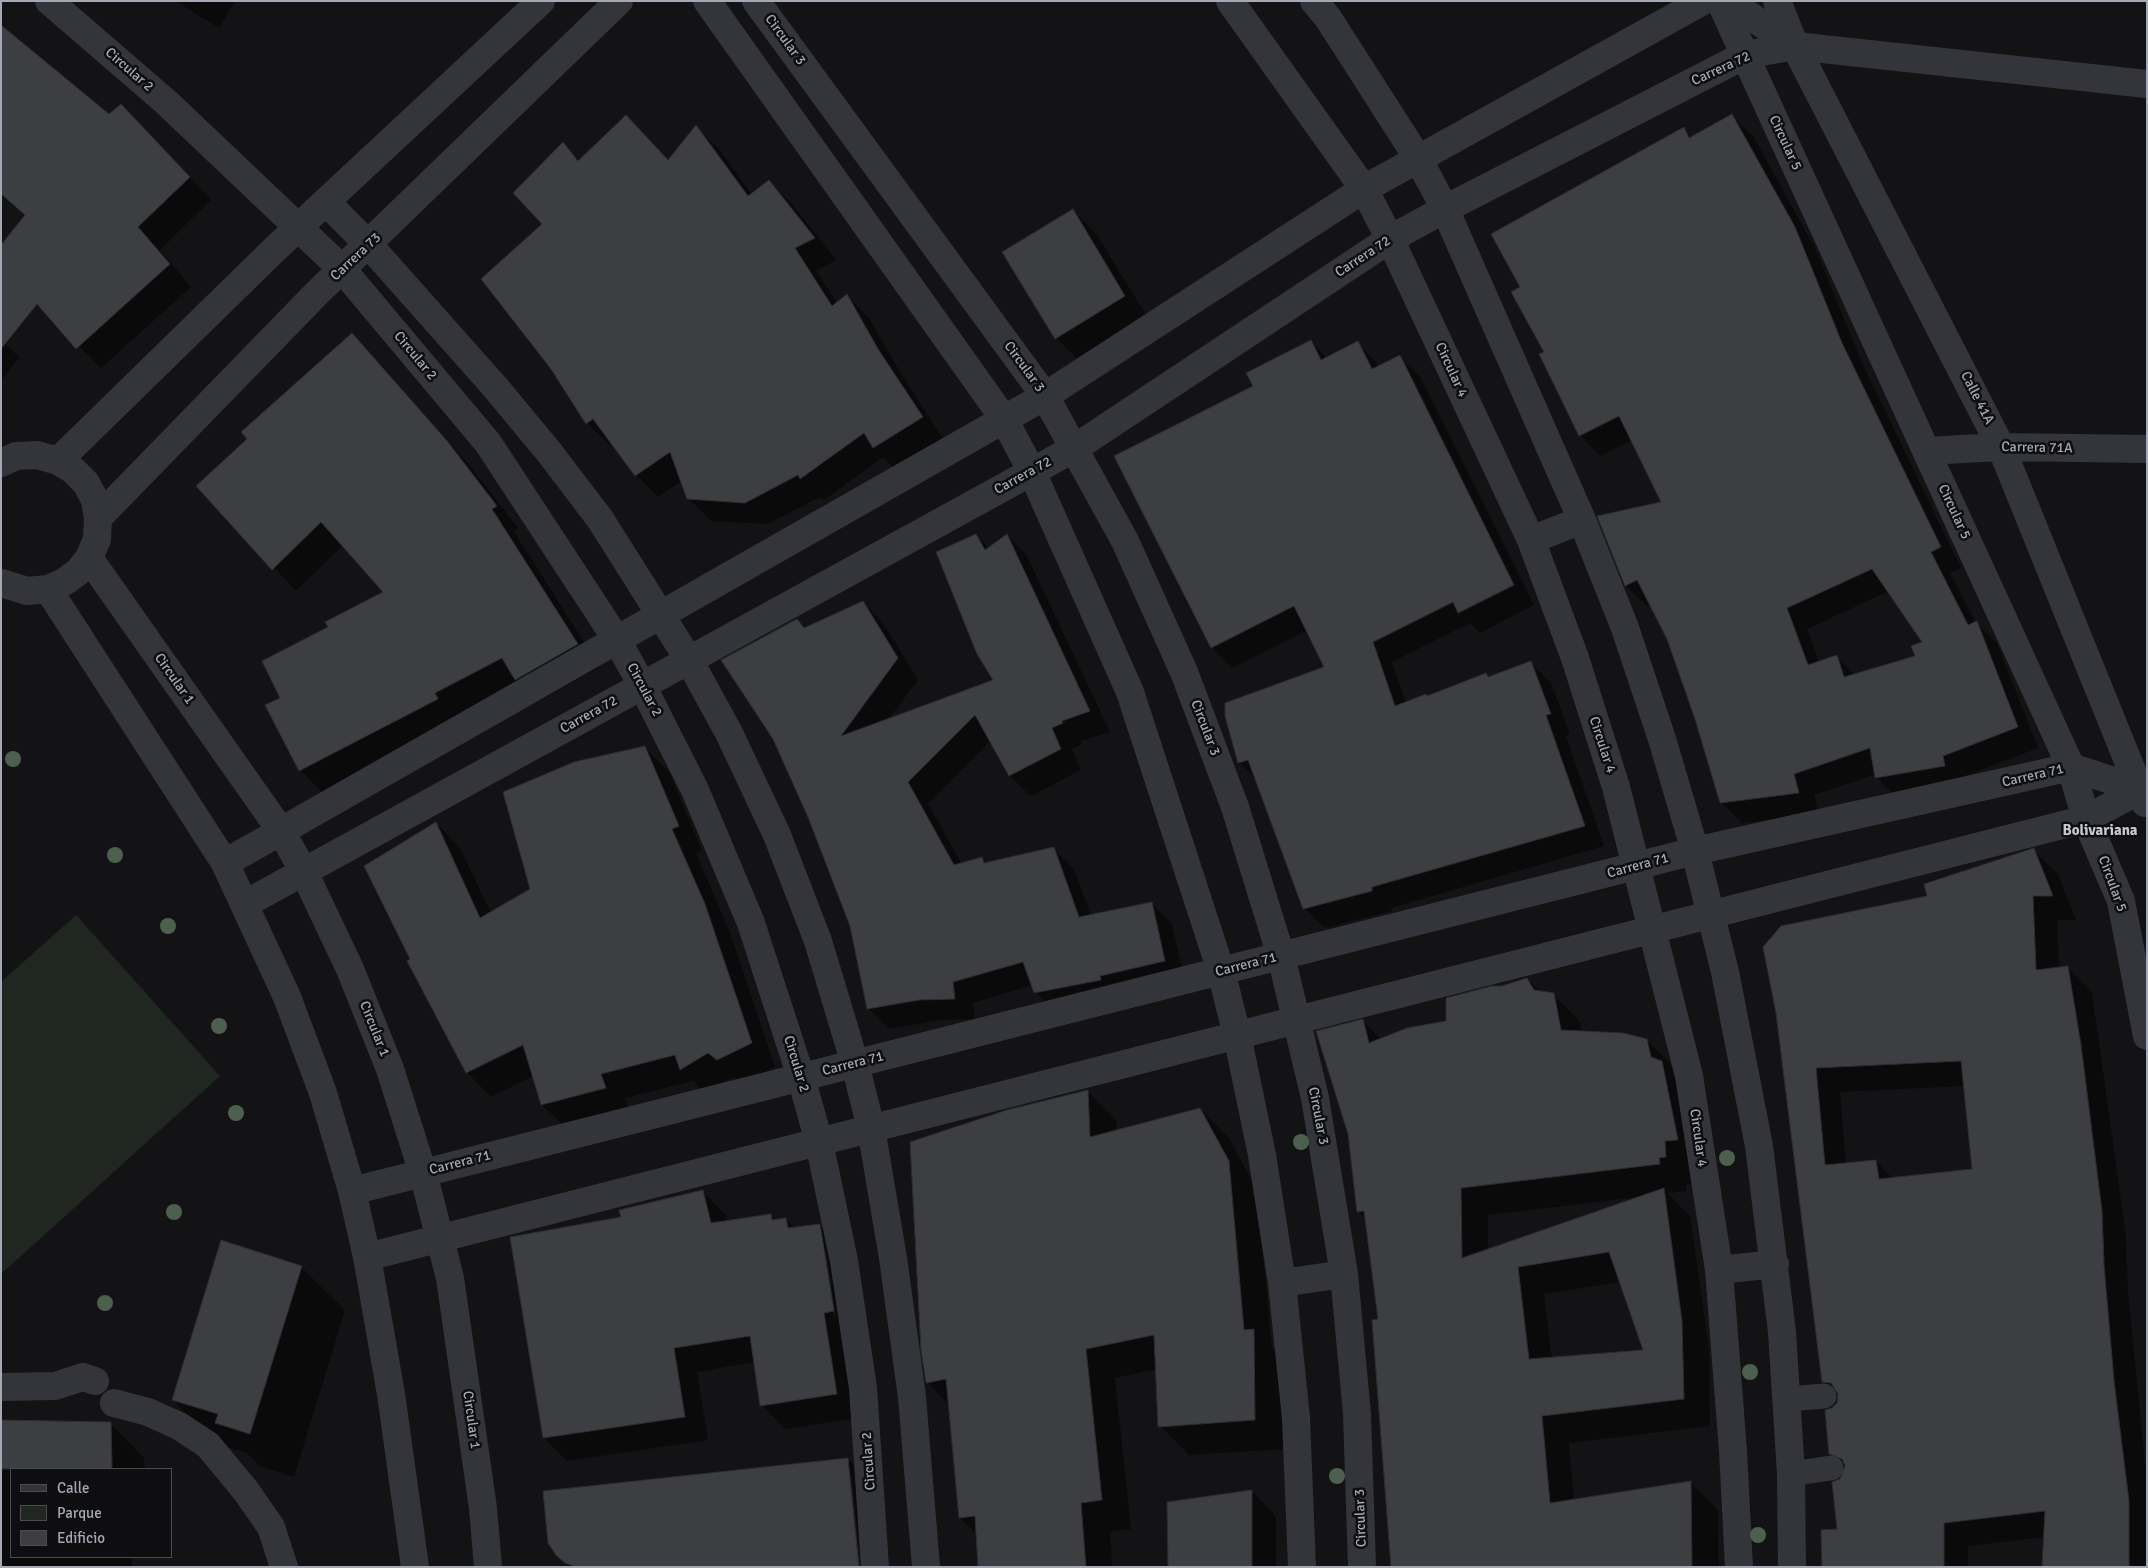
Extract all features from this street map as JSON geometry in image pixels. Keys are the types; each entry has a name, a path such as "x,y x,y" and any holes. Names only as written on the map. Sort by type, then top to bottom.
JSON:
{"street":[{"name":"Circular 2","path":"49,1 166,102 342,270 488,443 617,640 642,685 695,790 751,924 801,1077 819,1142 844,1261 863,1388 875,1567"},
{"path":"58,461 299,227 541,1"},
{"name":"Carrera 73","path":"98,518 342,270 619,1"},
{"path":"707,1 1004,419 1032,472 1130,692 1221,971 1237,1035 1262,1155 1282,1283 1296,1418 1302,1567"},
{"name":"Circular 3","path":"756,1 1045,396 1125,541 1184,672 1235,807 1281,956 1297,1020 1331,1186 1344,1274 1357,1414 1362,1567"},
{"name":"Circular 4","path":"1230,1 1364,190 1390,239 1531,540 1578,667 1616,787 1637,868 1650,930 1689,1076 1719,1270 1733,1451 1739,1567"},
{"path":"1314,1 1338,33 1419,160 1445,209 1582,520 1624,628 1662,739 1695,851 1711,914 1749,1088 1761,1156 1775,1264 1788,1400 1792,1567"},
{"path":"225,863 1045,396 1364,190 1704,1"},
{"name":"Circular 5","path":"1720,1 2071,767 2086,819 2120,901 2147,1036"},
{"name":"Carrera 72","path":"1728,1 1795,46"},
{"name":"Calle 41A","path":"1777,1 1795,46 2001,447 2145,797"},
{"name":"Carrera 72","path":"245,904 1075,448 1390,239 1745,55 1795,46 2147,84"},
{"path":"326,202 369,245 549,452 600,519 662,614 689,660 729,733 777,835 818,940 855,1064 871,1128 894,1258 912,1397 926,1567"},
{"name":"Carrera 71A","path":"1926,451 2001,447 2147,449"},
{"path":"1,583 27,591 48,589 64,582 78,572 89,558 97,539 98,518 95,500 86,483 73,470 58,461 37,455 6,455"},
{"path":"1531,540 1582,520"},
{"name":"Circular 1","path":"89,558 281,831 304,872 350,969 390,1070 423,1173 450,1278 483,1508 488,1567"},
{"path":"48,589 225,863 287,997 323,1093 352,1191 368,1257 391,1394 415,1567"},
{"name":"Carrera 71","path":"352,1191 1221,971 1637,868 1695,851 2071,767 2145,797"},
{"path":"368,1257 2086,819 2145,797"},
{"path":"1719,1270 1775,1264"},
{"path":"1282,1283 1344,1274"},
{"path":"1,1387 55,1386 105,1392 178,1426 208,1445 246,1491 271,1527 284,1567"}],"lane":[{"path":"1788,1400 1824,1396"},
{"path":"1791,1474 1830,1468"}],"green space":[{"path":"76,915 220,1076 1,1274 1,982"}],"building":[{"path":"1,25 109,114 121,104 190,177 138,227 170,264 76,349 37,304 1,349 1,245 25,215 1,194"},
{"path":"1732,114 1795,227 1842,343 1941,547 1931,552 1968,625 1977,621 2018,727 1943,756 1945,766 1875,778 1870,748 1794,774 1799,793 1720,803 1695,719 1667,639 1637,580 1625,586 1597,516 1661,502 1619,416 1579,436 1539,354 1544,352 1511,292 1520,287 1491,234 1684,127 1689,138","holes":["1872,569 1922,642 1911,646 1915,656 1844,677 1837,655 1808,665 1787,608"]},
{"path":"626,115 668,160 696,125 748,196 769,180 815,238 795,248 832,306 847,294 878,349 923,417 873,448 864,433 800,479 798,475 745,503 687,499 670,452 635,476 593,419 586,424 551,369 481,279 542,224 513,193 563,142 578,161"},
{"path":"1073,209 1125,296 1055,339 1002,252"},
{"path":"352,333 448,442 497,506 492,509 578,644 515,680 502,658 435,693 438,699 299,771 265,705 280,698 262,661 328,627 325,622 383,592 321,522 272,570 196,486 247,439 241,432"},
{"path":"1311,340 1321,360 1358,341 1372,369 1400,355 1514,585 1458,613 1453,602 1373,642 1395,706 1426,694 1427,696 1486,673 1488,677 1531,661 1551,714 1546,715 1585,826 1372,887 1372,891 1303,909 1248,760 1238,763 1225,716 1225,703 1324,667 1294,606 1211,648 1114,456 1253,386 1246,373"},
{"path":"976,534 985,550 1007,534 1090,711 1062,721 1063,723 1052,728 1061,749 1009,776 975,715 908,782 954,865 982,857 984,863 1054,847 1079,917 1152,902 1165,961 1100,976 1101,980 1034,993 1023,962 953,982 955,999 919,1000 867,1009 850,926 808,817 773,739 721,660 797,619 804,628 863,601 898,658 841,736 993,680 977,654 936,552"},
{"path":"645,746 679,826 672,829 705,904 752,1043 717,1060 708,1053 680,1070 675,1055 601,1074 606,1088 541,1105 523,1045 466,1073 407,961 410,959 364,866 436,822 480,918 530,889 503,792 574,762"},
{"path":"2034,848 2053,896 2033,896 2036,970 2068,966 2081,1045 2102,1211 2104,1265 2114,1381 2129,1501 2129,1567 2042,1567 2045,1511 1944,1523 1944,1567 1822,1567 1821,1530 1837,1529 1832,1482 1840,1479 1845,1466 1842,1459 1829,1454 1825,1410 1832,1408 1837,1403 1838,1394 1831,1383 1822,1382 1776,1013 1763,947 1781,926 1927,896 1924,884","holes":["1961,1061 1972,1169 1879,1179 1876,1160 1825,1165 1816,1068"]},
{"path":"1527,978 1534,990 1554,993 1561,1030 1623,1033 1647,1039 1651,1057 1662,1061 1678,1140 1665,1141 1666,1157 1659,1158 1660,1164 1461,1188 1462,1258 1664,1188 1682,1321 1684,1399 1542,1416 1550,1503 1691,1481 1692,1567 1391,1567 1372,1320 1378,1319 1364,1211 1357,1212 1348,1134 1316,1031 1363,1019 1369,1043 1407,1028 1446,1021 1446,998 1492,986 1502,986","holes":["1609,1252 1643,1350 1529,1359 1518,1267"]},
{"path":"1088,1090 1090,1137 1200,1108 1229,1161 1244,1330 1254,1329 1255,1420 1158,1427 1154,1335 1086,1349 1102,1500 1081,1503 1086,1567 978,1567 975,1516 959,1518 946,1379 926,1383 921,1350 910,1142 1007,1110"},
{"path":"703,1190 711,1223 771,1214 772,1220 786,1218 788,1228 820,1224 834,1311 824,1313 837,1394 760,1406 750,1336 674,1348 685,1417 543,1438 510,1237 621,1217 619,1210"},
{"path":"221,1240 302,1266 250,1434 215,1423 218,1414 172,1400"},
{"path":"1,1420 111,1422 112,1468 1,1469"},
{"path":"848,1458 859,1567 576,1567 565,1563 556,1555 548,1543 543,1491"},
{"path":"1252,1490 1252,1567 1168,1567 1167,1502"}],"district":[{"name":"Bolivariana","path":"2100,831"}]}
